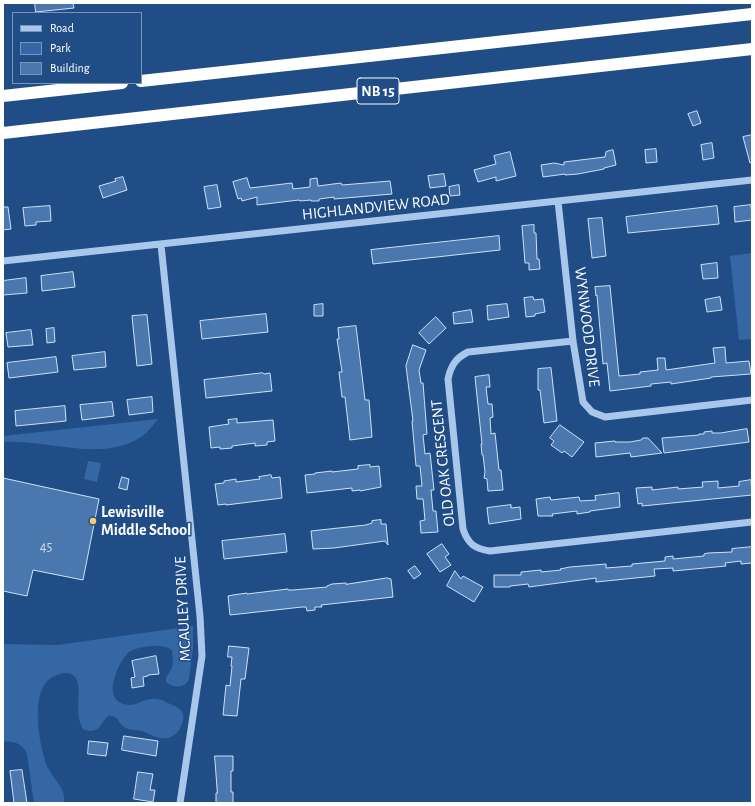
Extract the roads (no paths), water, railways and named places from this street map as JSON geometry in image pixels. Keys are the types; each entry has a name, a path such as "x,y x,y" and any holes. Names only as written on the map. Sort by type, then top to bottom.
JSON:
{"highway":[{"name":"NB 15","path":"142,81 752,14"},
{"name":"NB 15","path":"3,133 752,49"},
{"path":"3,96 113,84"}],"street":[{"name":"HIGHLANDVIEW ROAD","path":"3,261 752,180"},
{"name":"WYNWOOD DRIVE","path":"558,201 573,341 583,402 592,412 605,417 752,400"},
{"name":"MCAULEY DRIVE","path":"161,245 200,616 202,656 180,803"},
{"name":"OLD OAK CRESCENT","path":"573,341 468,352 460,356 450,369 448,378 463,529 466,537 472,544 481,549 490,551 752,522"}],"place":[{"name":"Lewisville Middle School","path":"93,521"}]}
